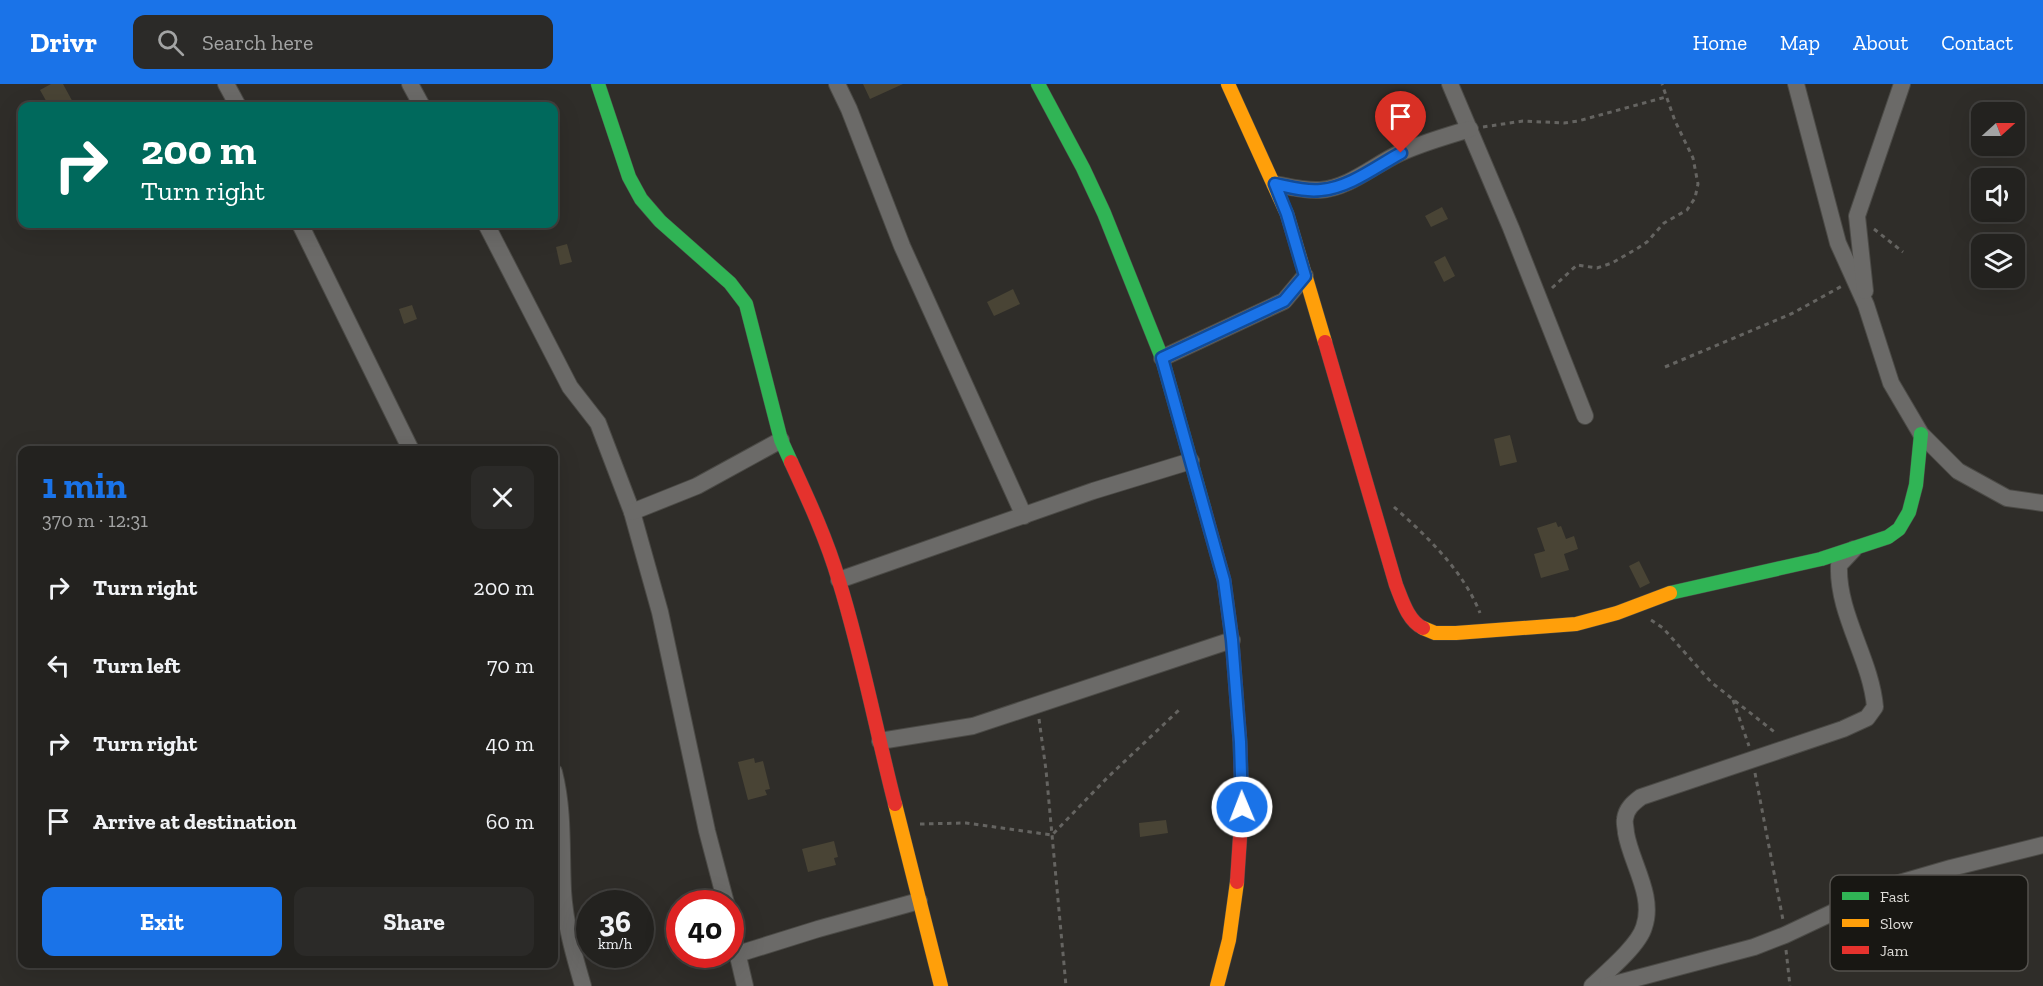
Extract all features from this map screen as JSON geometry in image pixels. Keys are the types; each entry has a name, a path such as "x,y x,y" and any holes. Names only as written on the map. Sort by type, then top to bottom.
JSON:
{"street":[{"path":"226,84 236,102"},
{"path":"410,84 421,102"},
{"path":"598,84 628,177 641,199 660,221 730,283 742,297 781,440 818,522 839,580 941,986"},
{"path":"837,84 849,109 902,246 1024,516"},
{"path":"1038,84 1083,168 1104,213 1162,358 1224,580 1232,640 1240,742 1241,818 1238,874 1229,940 1216,986"},
{"path":"1228,84 1287,214 1396,585 1407,611 1419,627 1435,633 1576,624 1617,613 1675,591 1786,568 1888,537 1899,529 1909,512 1916,485 1921,434"},
{"path":"1450,84 1585,416"},
{"path":"1796,84 1838,243 1866,306 1891,383 1921,434 1958,471 2007,498 2043,503"},
{"path":"1866,306 1857,216 1902,84"},
{"path":"1275,184 1306,190 1334,187 1401,153 1470,129"},
{"path":"302,228 409,446"},
{"path":"488,228 570,387 598,423 632,512 660,612 707,831 723,890"},
{"path":"1162,358 1284,301 1305,276"},
{"path":"632,512 697,486 781,440"},
{"path":"839,580 1094,491 1191,461"},
{"path":"1592,986 1625,954 1644,929 1648,911 1644,890 1629,848 1624,820 1631,805 1641,797 1753,761 1867,718 1875,707 1874,691 1847,612 1839,576 1839,565 1854,549"},
{"path":"880,741 973,726 1232,640"},
{"path":"558,795 565,918 583,986"},
{"path":"1927,875 2043,845"},
{"path":"744,952 920,901"},
{"path":"1607,986 1754,947 1830,914"},
{"path":"742,968 746,986"}],"path":[{"path":"1540,301 1577,266 1597,268 1612,263 1638,248 1647,242 1664,223 1687,210 1695,198 1698,184 1693,158 1675,121 1662,84"},
{"path":"1470,129 1523,121 1564,123 1578,121 1666,97"},
{"path":"1857,216 1903,252"},
{"path":"1665,368 1793,313 1854,280"},
{"path":"1391,505 1431,541 1468,589 1487,631"},
{"path":"1651,620 1663,628 1711,682 1793,747"},
{"path":"1733,700 1753,761 1762,802 1785,935 1790,986"},
{"path":"1036,705 1046,770 1066,986"},
{"path":"1052,836 1107,778 1179,710"},
{"path":"901,828 930,823 966,823 1052,836"}],"building":[{"path":"51,84 63,84 73,102 47,102 40,90"},
{"path":"863,84 903,84 870,99"},
{"path":"1442,207 1448,219 1431,227 1425,216"},
{"path":"567,244 572,262 560,265 556,247"},
{"path":"1445,256 1455,276 1444,282 1434,262"},
{"path":"1013,289 1020,304 994,316 987,302"},
{"path":"412,305 417,319 404,324 399,309"},
{"path":"1510,435 1517,462 1500,466 1494,439"},
{"path":"1556,522 1558,527 1561,526 1566,539 1574,536 1578,549 1564,554 1569,570 1541,578 1534,554 1545,551 1537,528"},
{"path":"1639,561 1650,583 1640,588 1629,566"},
{"path":"754,758 755,763 763,761 770,789 765,790 767,795 748,800 738,762"},
{"path":"1166,820 1168,833 1140,837 1139,823"},
{"path":"834,841 838,857 834,858 836,865 808,872 802,849"}],"traffic: fast":[{"path":"598,84 629,177 641,199 660,221 730,283 746,304 781,440 791,462"},
{"path":"1038,84 1083,168 1104,213 1162,358 1204,508"},
{"path":"1670,593 1821,559 1888,537 1899,529 1909,512 1916,485 1921,434"}],"traffic: slow":[{"path":"1228,84 1287,214 1325,342"},
{"path":"1423,628 1435,633 1456,633 1576,624 1617,613 1670,593"},
{"path":"895,804 941,986"},
{"path":"1217,986 1229,940 1237,882"}],"traffic: jam":[{"path":"1325,342 1396,585 1409,615 1423,628"},
{"path":"791,462 811,506 839,581 862,665 895,804"},
{"path":"1204,508 1224,580 1232,640 1240,742 1242,807 1237,882"}],"route":[{"path":"1242,807 1240,742 1232,640 1224,580 1179,412 1162,358 1284,301 1305,276 1287,214 1275,184 1306,190 1322,190 1361,175 1401,153"}]}
